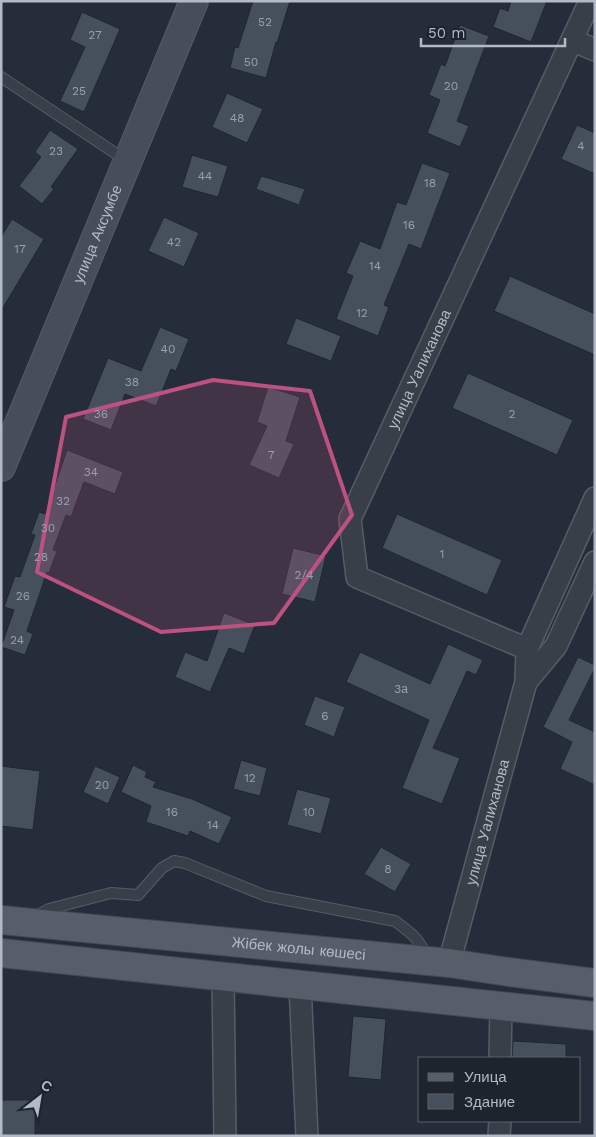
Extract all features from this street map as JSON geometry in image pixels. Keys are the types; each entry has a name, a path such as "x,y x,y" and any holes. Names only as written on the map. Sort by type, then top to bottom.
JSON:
{"main road":[{"name":"улица Аксумбе","path":"1,467 194,1"},
{"name":"Жібек жолы көшесі","path":"12,921 439,962 595,983"},
{"path":"1,953 595,1016"}],"street":[{"name":"улица Уалиханова","path":"527,649 357,577 350,519 590,1"},
{"path":"572,40 595,50"},
{"name":"улица Уалиханова","path":"439,962 526,682 527,649 595,498"},
{"name":"улица Уалиханова","path":"526,682 556,646 595,562"},
{"path":"223,977 225,1136"},
{"path":"300,985 307,1136"},
{"path":"500,1057 501,1006"},
{"path":"499,1136 500,1122"}],"lane":[{"path":"1,77 127,161"},
{"path":"12,921 111,894 138,895 162,868 174,861 266,896 394,921 411,933 439,962"}],"highlighted area":[{"path":"213,380 310,391 352,515 274,623 161,632 37,572 66,417"}],"building":[{"path":"253,1 290,1 266,78 230,68 235,47 238,48"},
{"path":"511,1 547,1 531,42 493,27 500,8 508,11"},
{"path":"82,12 120,29 84,112 60,101 85,47 70,40"},
{"path":"460,25 489,36 457,121 469,126 460,147 427,133 440,100 429,95 441,64 445,66"},
{"path":"227,93 263,109 247,143 212,127"},
{"path":"577,125 595,133 595,174 561,159"},
{"path":"50,130 78,149 51,187 54,189 42,204 19,186 41,157 35,152"},
{"path":"192,155 228,166 218,197 182,187"},
{"path":"422,163 450,173 421,249 409,244 384,305 389,307 378,336 336,319 353,276 346,273 360,241 380,249 397,202 406,205"},
{"path":"261,176 305,189 299,205 256,189"},
{"path":"164,217 199,233 184,267 148,251"},
{"path":"12,219 44,239 1,311 1,237"},
{"path":"510,276 595,314 595,355 494,311"},
{"path":"296,318 341,336 331,361 286,344"},
{"path":"160,327 189,339 176,371 171,369 156,406 125,394 111,430 83,419 108,358 141,371"},
{"path":"468,373 573,420 557,455 452,408"},
{"path":"268,387 300,397 286,441 294,444 279,478 249,465 267,426 257,422"},
{"path":"67,450 123,472 115,494 84,482 71,517 66,515 53,550 57,551 49,573 47,572 27,631 33,634 25,655 1,647 14,610 4,607 15,576 20,577 35,535 31,534 39,512 45,514"},
{"path":"397,514 502,560 487,595 382,548"},
{"path":"293,548 326,556 315,602 282,594"},
{"path":"224,613 255,625 244,654 229,648 210,692 175,677 185,652 207,661"},
{"path":"448,644 483,660 476,675 467,671 433,748 460,758 442,804 402,788 429,720 346,682 360,652 430,684"},
{"path":"578,657 595,665 595,668 569,720 595,732 595,785 560,769 572,742 543,727"},
{"path":"315,696 345,707 334,737 304,725"},
{"path":"241,760 267,768 260,796 233,789"},
{"path":"133,765 147,772 145,777 156,782 153,787 192,799 232,817 219,844 190,831 188,836 146,822 151,806 121,792"},
{"path":"1,766 40,771 33,830 1,826"},
{"path":"95,766 120,777 108,804 83,792"},
{"path":"297,789 331,798 321,834 287,825"},
{"path":"381,847 411,864 395,892 364,874"},
{"path":"353,1016 386,1019 381,1080 348,1077"},
{"path":"513,1041 566,1044 566,1057 512,1057"},
{"path":"1,1100 35,1100 35,1136 1,1136"}]}
